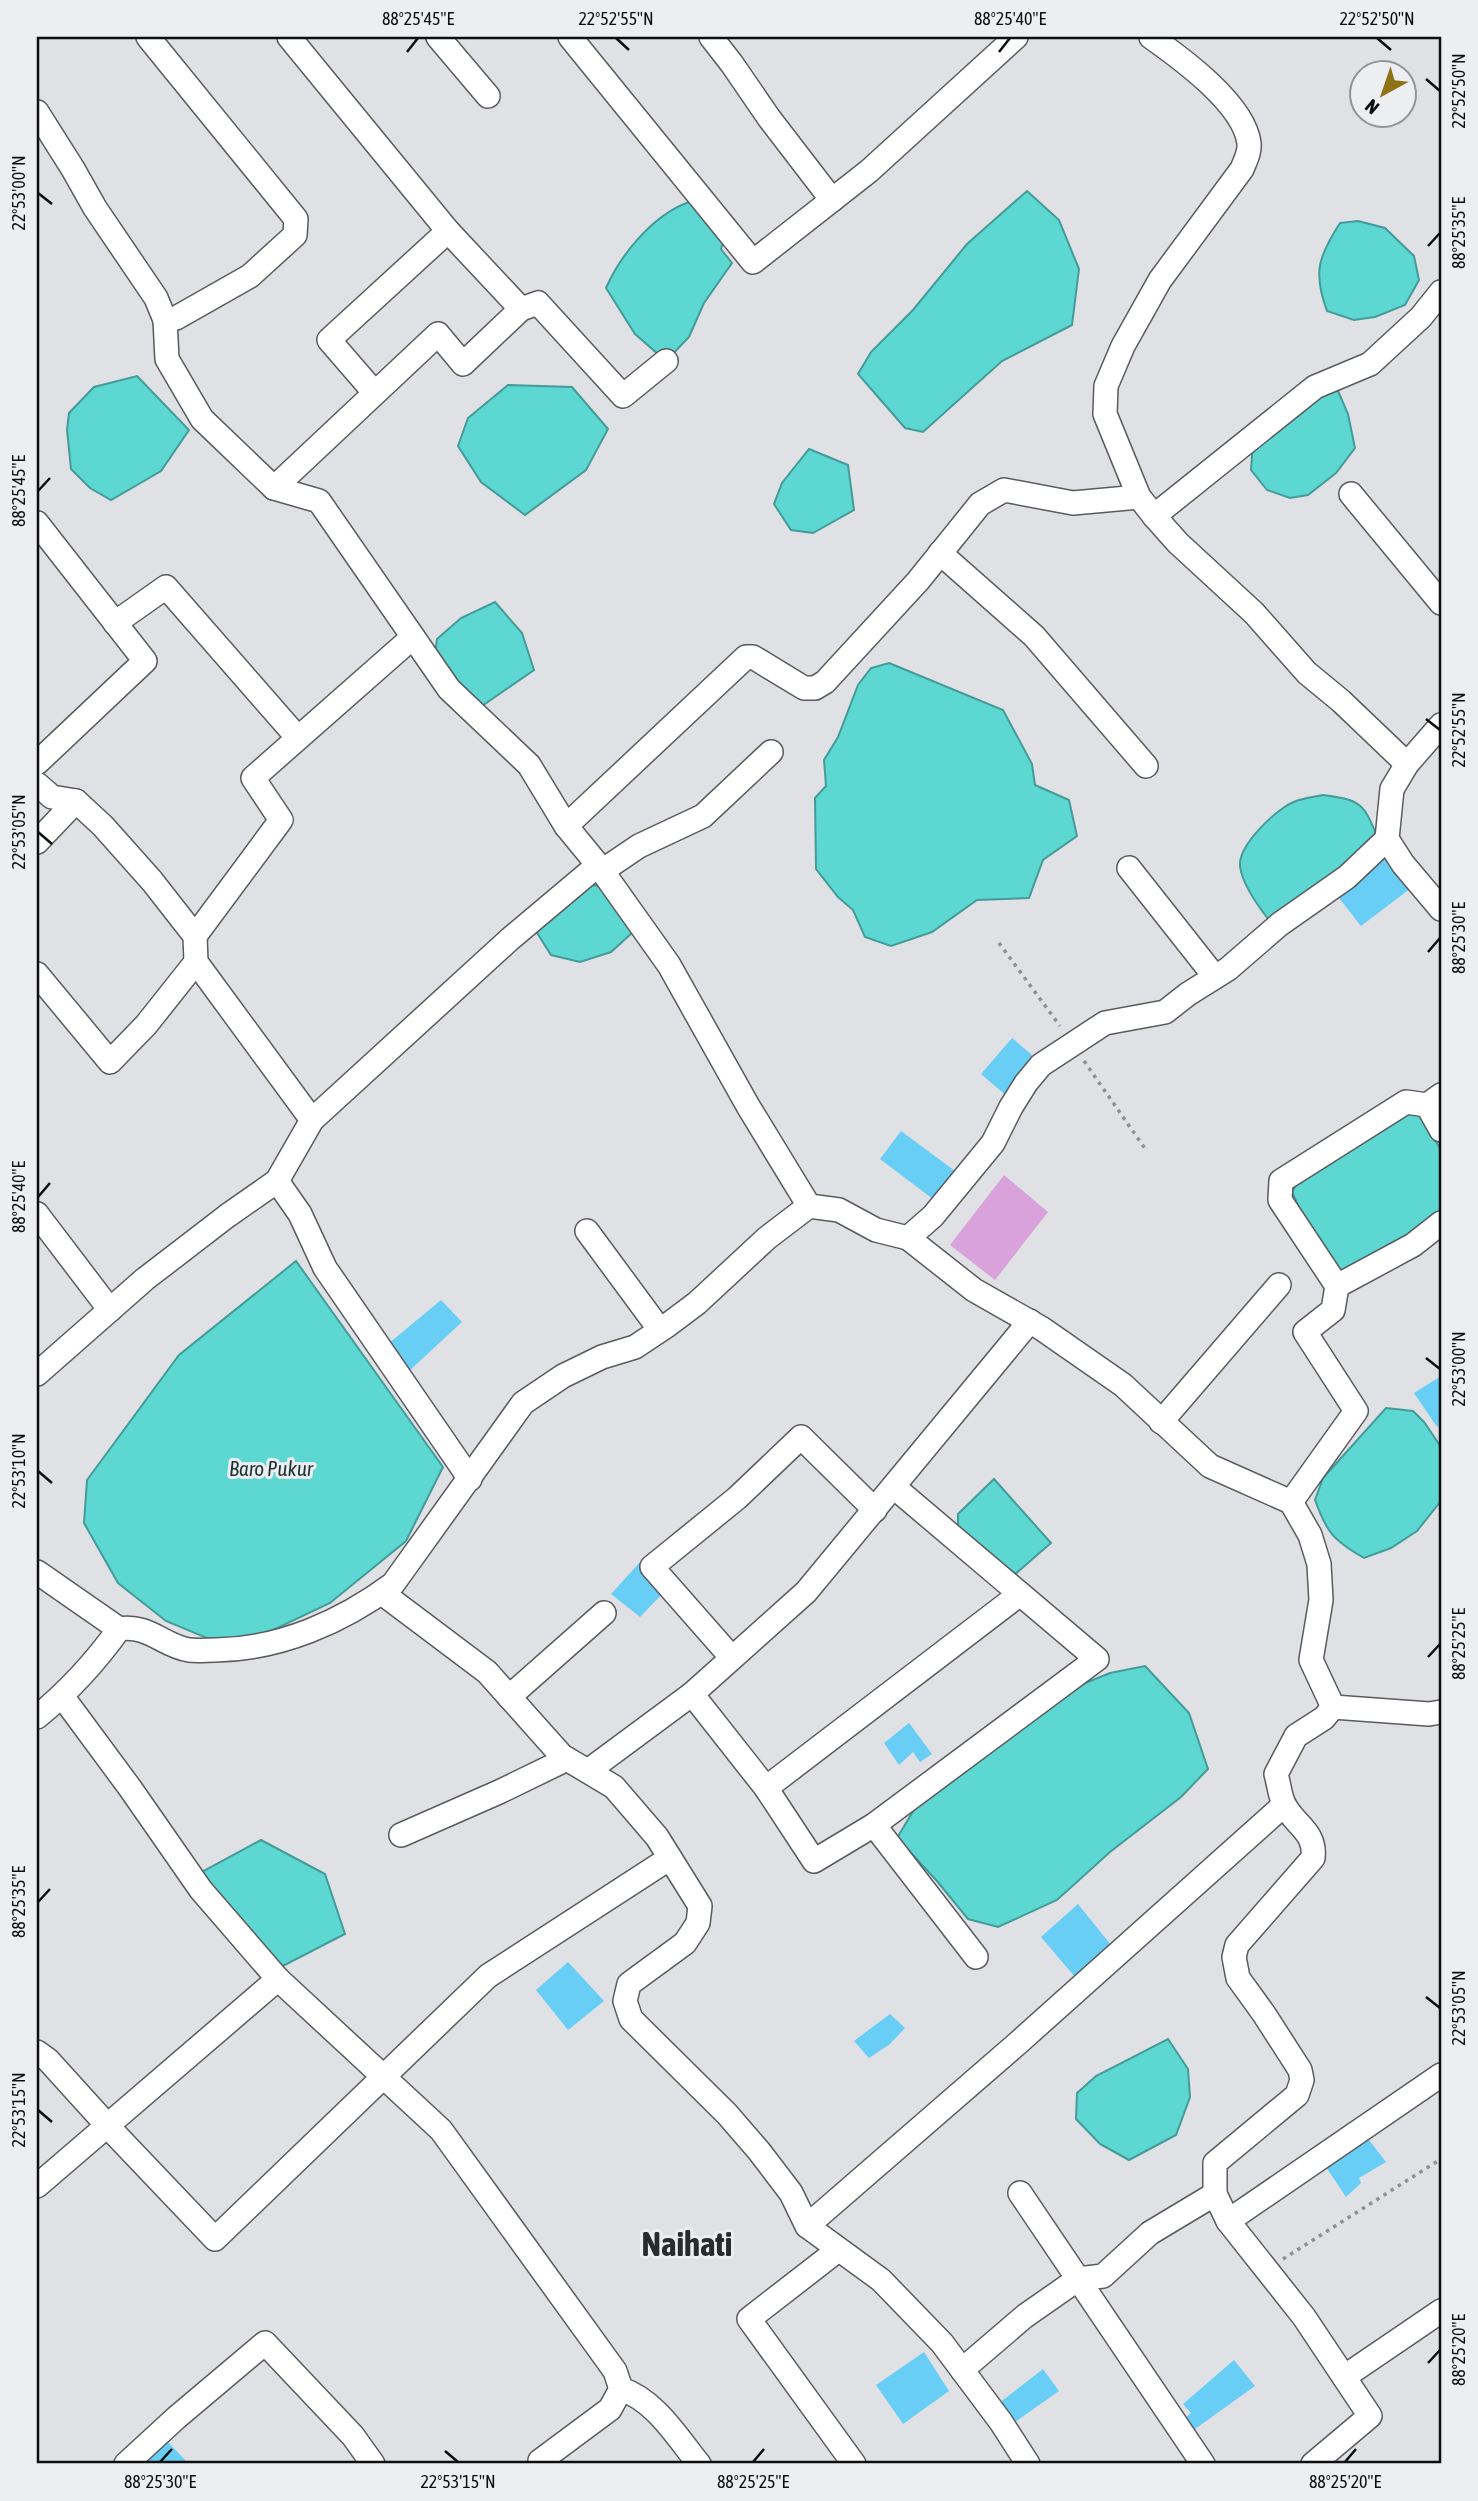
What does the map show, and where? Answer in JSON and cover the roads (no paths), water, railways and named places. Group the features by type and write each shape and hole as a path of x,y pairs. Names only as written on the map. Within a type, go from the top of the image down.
{"street":[{"path":"148,37 296,219 295,235 250,275 176,318 165,320"},
{"path":"289,37 448,232 522,309"},
{"path":"438,37 488,96"},
{"path":"570,37 753,262 869,171 1016,37"},
{"path":"710,37 832,200"},
{"path":"1151,37 1219,91 1244,126 1249,144 1248,155 1242,169 1160,280 1123,346 1106,386 1105,414 1139,498 1154,516 1178,543 1254,613 1307,673 1341,701 1407,764"},
{"path":"37,112 74,169 95,208 156,298 165,320 167,359 202,419 274,488 319,502 449,688 529,765 566,827 600,868 669,965 748,1106 809,1206"},
{"path":"374,393 329,340 448,232"},
{"path":"1154,516 1315,387 1370,364 1421,317 1441,292"},
{"path":"274,488 438,334 463,364 522,309 538,303 623,396 666,361"},
{"path":"566,827 746,657 754,657 804,688 815,688 825,682 980,504 1004,490 1073,503 1139,498"},
{"path":"1351,494 1441,603"},
{"path":"37,523 145,661 37,763"},
{"path":"940,553 1034,636 1146,766"},
{"path":"115,623 166,587 298,738"},
{"path":"195,936 281,820 253,778 413,637"},
{"path":"1441,725 1407,764 1392,789 1387,839 1403,864 1441,909"},
{"path":"37,1374 110,1310 227,1216 276,1181 312,1120 510,939 600,868 703,816 771,752"},
{"path":"37,784 52,797 76,801 103,826 152,881 195,936 196,962 312,1120"},
{"path":"37,842 76,801"},
{"path":"908,1238 933,1216 993,1143 1011,1107 1041,1065 1105,1023 1165,1013 1215,977 1280,924 1347,877 1387,839"},
{"path":"1129,868 1215,977"},
{"path":"37,974 110,1062 146,1025 196,962"},
{"path":"1291,1502 1356,1410 1305,1332 1333,1310 1337,1286 1280,1200 1281,1181 1406,1102 1434,1100 1441,1130"},
{"path":"276,1181 300,1214 325,1268 470,1479"},
{"path":"37,1572 119,1629 132,1627 187,1650 233,1649 277,1642 367,1604 393,1584 523,1403 563,1377 602,1357 635,1347 660,1330 697,1303 757,1247 809,1206 839,1210 876,1230 908,1238 974,1290 1030,1321 1123,1385 1210,1466 1291,1502 1310,1535 1319,1564 1321,1600 1311,1660 1333,1707"},
{"path":"37,1214 110,1310"},
{"path":"1337,1286 1413,1245 1441,1223"},
{"path":"587,1231 660,1330"},
{"path":"1161,1422 1279,1285"},
{"path":"588,1771 692,1694 806,1592 1030,1321"},
{"path":"732,1658 652,1567 737,1498 801,1437 875,1510"},
{"path":"692,1694 766,1788 814,1861 874,1825 1097,1660 894,1487"},
{"path":"382,1593 487,1672 567,1759 614,1787 657,1837 700,1906 698,1923 685,1944 629,1984 625,2001 631,2019 727,2114 759,2151 791,2193 807,2226 881,2280 942,2343 1028,2464"},
{"path":"766,1788 1020,1594"},
{"path":"509,1697 604,1614"},
{"path":"37,1717 97,1661 119,1629"},
{"path":"62,1696 201,1890 278,1979 441,2130 614,2371 621,2389"},
{"path":"1333,1707 1429,1714 1441,1712"},
{"path":"1312,2464 1370,2416 1304,2316 1228,2221 1215,2194 1215,2164 1297,2095 1302,2080 1300,2070 1238,1978 1234,1957 1237,1945 1313,1858 1314,1847 1308,1834 1284,1805 1276,1774 1296,1736 1324,1718 1333,1707"},
{"path":"401,1835 567,1759"},
{"path":"807,2226 1018,2043 1284,1805"},
{"path":"874,1825 976,1957"},
{"path":"37,2052 48,2060 215,2239 488,1976 670,1858"},
{"path":"37,2186 278,1979"},
{"path":"1228,2221 1441,2075"},
{"path":"1020,2193 1203,2464"},
{"path":"962,2370 1025,2316 1078,2279 1103,2276 1150,2233 1215,2194"},
{"path":"838,2250 749,2319 854,2464"},
{"path":"1344,2377 1441,2311"},
{"path":"126,2464 265,2343 353,2436 373,2464"},
{"path":"543,2464 540,2461 610,2409 621,2389"},
{"path":"621,2389 635,2393 655,2410 699,2464"}],"water":[{"path":"1027,191 1059,220 1079,269 1072,325 1002,361 923,432 905,428 858,374 871,352 913,310 967,244"},
{"path":"689,202 706,211 724,239 721,249 732,263 704,303 689,337 666,361 635,334 606,288 620,262 640,237 663,216"},
{"path":"1358,221 1385,228 1414,256 1419,280 1405,305 1375,317 1354,320 1327,311 1319,275 1327,246 1340,223"},
{"path":"137,376 189,430 161,471 111,500 90,488 71,469 67,430 69,413 94,387"},
{"path":"1335,384 1348,414 1355,448 1336,473 1308,495 1290,498 1267,490 1251,470 1253,442"},
{"path":"508,385 572,387 608,429 586,470 525,515 481,482 458,446 468,418"},
{"path":"809,449 848,465 854,510 813,533 791,530 774,504 782,483"},
{"path":"495,602 522,633 534,670 482,706 434,661 437,639 461,618"},
{"path":"889,663 1003,710 1032,764 1035,785 1069,800 1077,836 1043,860 1029,898 977,900 932,932 891,946 865,937 853,910 838,897 816,869 815,798 826,786 824,760 838,737 858,685 871,668"},
{"path":"1323,795 1347,799 1361,806 1379,841 1272,924 1244,881 1240,866 1241,857 1260,828 1279,811 1296,801"},
{"path":"590,884 607,889 633,932 611,952 580,962 551,955 534,928"},
{"path":"1418,1112 1441,1150 1441,1217 1344,1278 1309,1230 1292,1192 1296,1185 1394,1116"},
{"name":"Baro Pukur","path":"296,1261 443,1467 406,1541 330,1603 233,1649 166,1621 118,1583 84,1523 87,1480 179,1355"},
{"path":"1386,1408 1413,1411 1441,1447 1441,1501 1417,1531 1391,1548 1364,1558 1332,1535 1315,1500 1323,1478"},
{"path":"994,1479 1051,1543 1005,1583 958,1541 958,1514"},
{"path":"1145,1666 1189,1713 1208,1769 1181,1797 1110,1852 1057,1900 998,1927 968,1919 897,1838 918,1803 944,1779 1008,1740 1068,1690 1110,1673"},
{"path":"261,1840 325,1874 345,1934 277,1969 198,1874"},
{"path":"1168,2039 1188,2069 1190,2097 1176,2135 1129,2160 1100,2144 1076,2119 1077,2093 1096,2076"}],"district":[{"name":"Naihati","path":"687,2244"}]}
